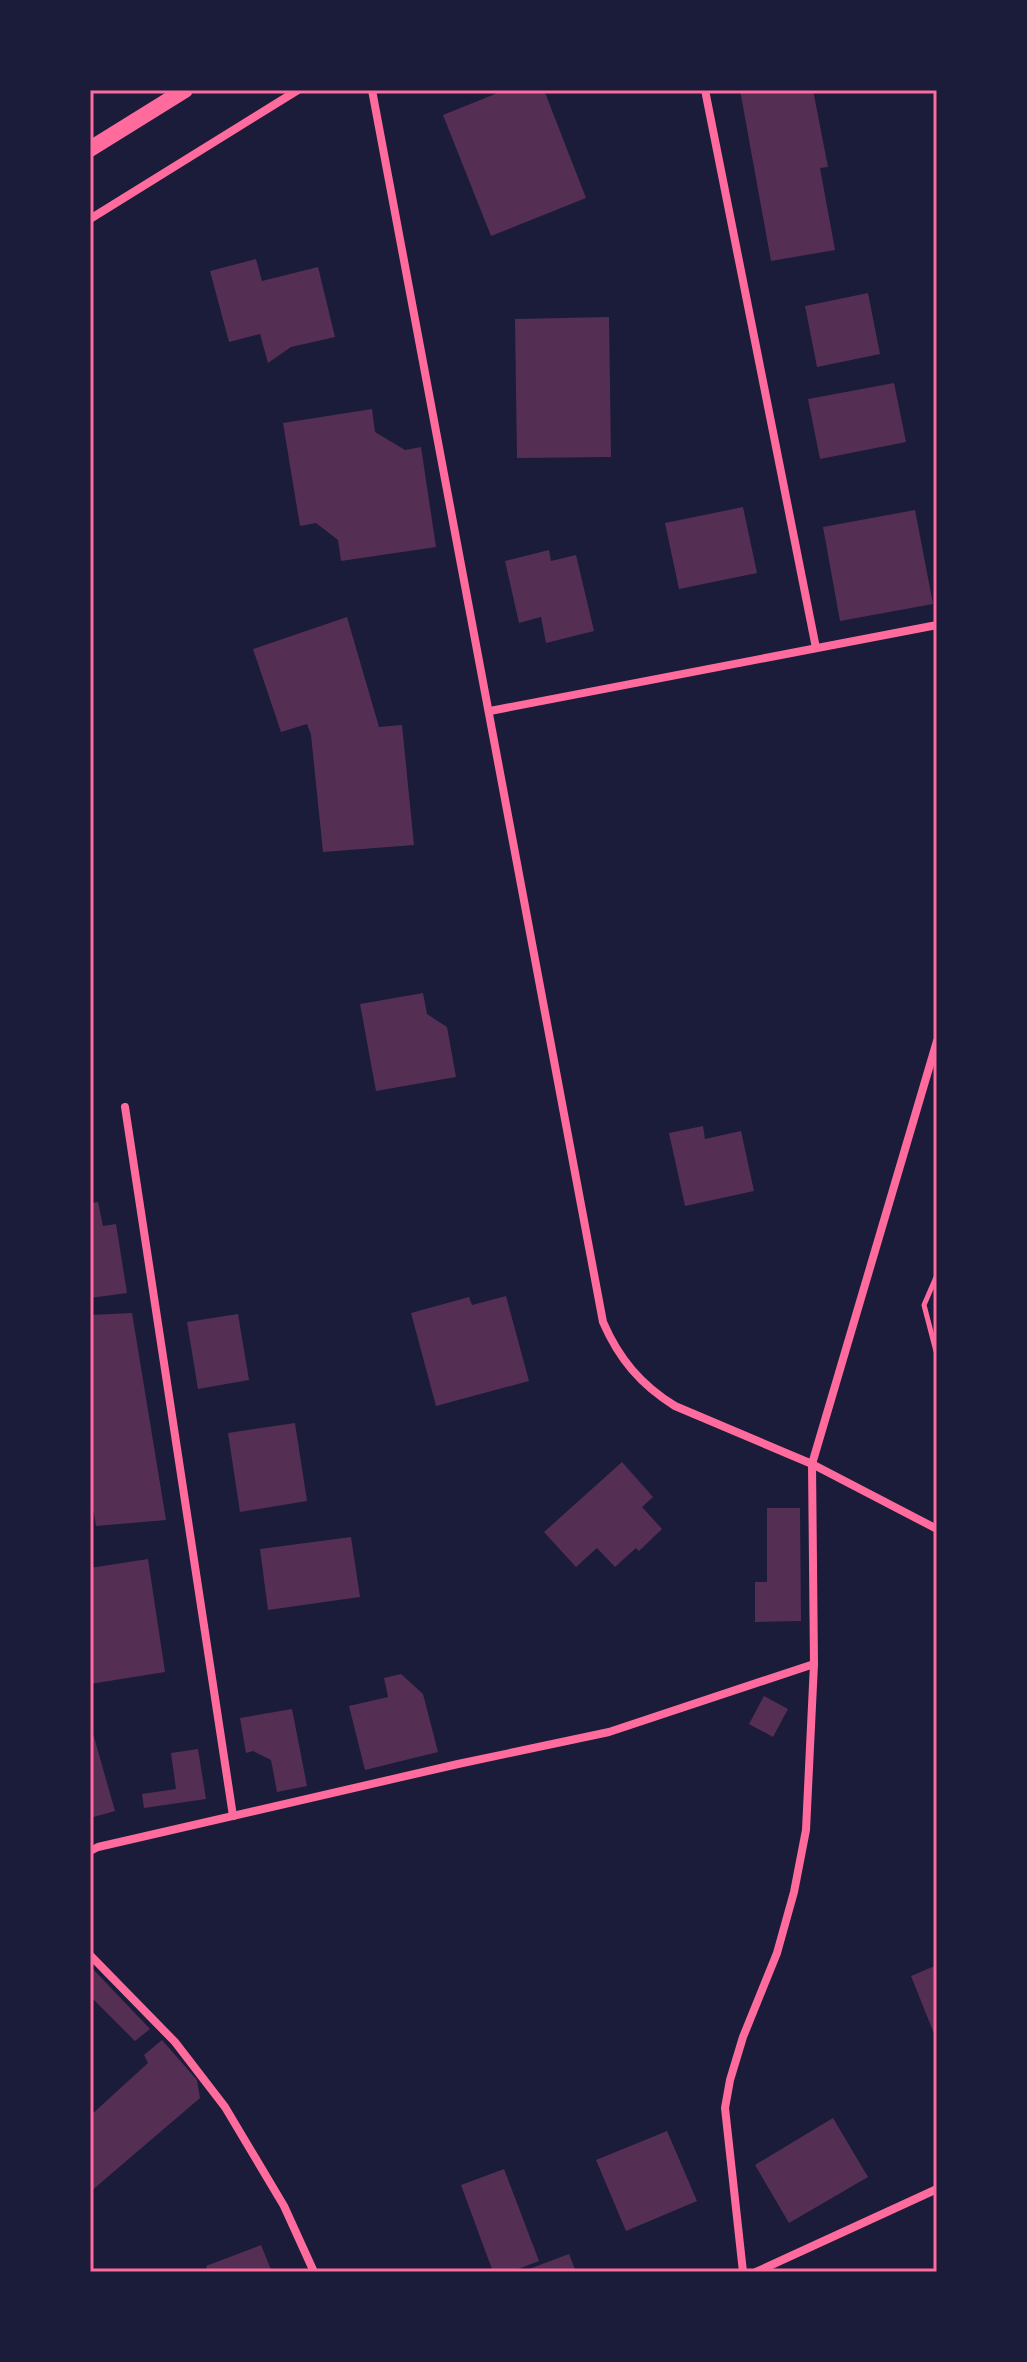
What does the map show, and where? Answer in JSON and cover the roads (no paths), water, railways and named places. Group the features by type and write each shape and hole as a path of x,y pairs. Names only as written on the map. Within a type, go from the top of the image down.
{"main road":[{"path":"90,149 185,90"}],"street":[{"path":"90,219 298,90"},
{"path":"372,90 603,1322 613,1346 626,1365 667,1401 812,1464 937,1529"},
{"path":"705,90 816,648"},
{"path":"490,711 937,625"},
{"path":"743,2272 725,2108 743,2037 777,1953 794,1892 806,1830 814,1664 812,1464 937,1041"},
{"path":"125,1107 233,1816"},
{"path":"94,1849 609,1732 814,1664"},
{"path":"90,1955 175,2042 225,2107 284,2206 314,2272"},
{"path":"756,2272 937,2189"}]}
